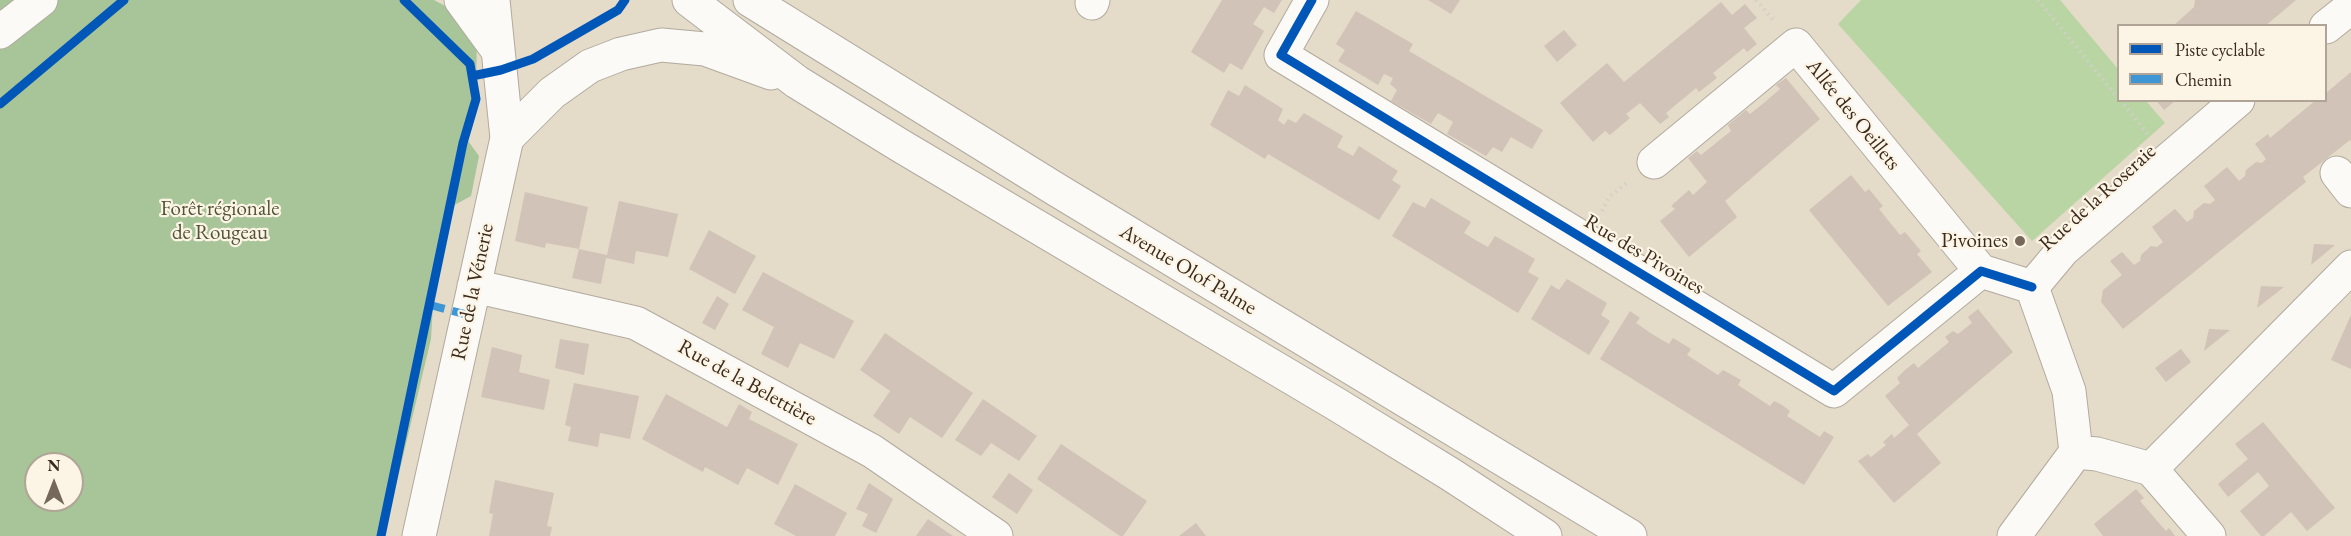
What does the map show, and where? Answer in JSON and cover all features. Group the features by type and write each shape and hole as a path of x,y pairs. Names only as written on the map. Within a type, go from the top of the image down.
{"street":[{"path":"0,32 41,0"},
{"name":"Rue de la Vénerie","path":"461,0 496,48"},
{"name":"Rue de la Vénerie","path":"419,536 507,138 501,70 496,48 493,0"},
{"name":"Avenue Olof Palme","path":"689,0 797,82 900,146 1345,410 1450,474 1545,536"},
{"name":"Avenue Olof Palme","path":"750,0 1067,197 1629,536"},
{"name":"Rue des Pivoines","path":"1312,0 1281,55 1834,391 1981,271"},
{"path":"2327,25 2351,7"},
{"path":"507,138 552,93 590,66 621,54 661,45 705,49 797,82"},
{"name":"Allée des Oeillets","path":"1654,162 1796,45 1981,271"},
{"name":"Rue de la Roseraie","path":"2032,287 2062,250 2236,102"},
{"path":"2151,469 2351,267"},
{"path":"1981,271 2032,287 2068,391 2076,452 2014,536"},
{"name":"Rue de la Belettière","path":"474,286 636,322 872,451 996,536"},
{"path":"2076,452 2097,454 2151,469 2209,536"}],"path":[{"path":"2038,0 2117,97"},
{"path":"2121,102 2169,160"},
{"path":"1586,242 1610,196 1654,162"}],"green space":[{"name":"Forêt régionale de Rougeau","path":"0,0 434,0 456,12 477,41 476,83 466,138 479,156 471,196 449,208 436,253 431,339 384,536 0,536"},
{"path":"1861,0 2060,0 2117,68 2117,102 2147,102 2165,123 2032,241 1838,24"}],"building":[{"path":"1222,0 1282,0 1274,13 1264,7 1253,24 1264,31 1242,70 1230,63 1224,73 1191,52"},
{"path":"1428,0 1460,0 1451,14"},
{"path":"2195,0 2296,0 2267,24 2175,24 2194,7"},
{"path":"1721,2 1732,15 1745,4 1757,18 1744,28 1757,44 1747,52 1744,48 1713,73 1717,78 1699,92 1696,88 1666,113 1669,117 1660,124 1640,103 1626,114 1630,118 1610,135 1605,131 1593,142 1560,103 1607,63 1624,82"},
{"path":"1356,11 1413,44 1409,51 1543,130 1532,149 1511,137 1502,152 1493,147 1486,156 1447,134 1453,122 1445,117 1438,113 1431,124 1391,101 1397,90 1390,84 1393,78 1384,74 1378,85 1338,61 1345,50 1336,44"},
{"path":"1564,30 1577,45 1557,62 1544,46"},
{"path":"2351,72 2351,142 2350,140 2303,177 2306,182 2123,329 2101,302 2103,290 2122,275 2110,261 2122,252 2134,265 2140,261 2141,255 2151,246 2157,247 2163,242 2152,227 2175,209 2187,222 2193,218 2194,211 2204,203 2210,204 2215,200 2204,186 2227,167 2239,181 2245,176 2246,170 2256,162 2262,163 2266,159 2255,144 2268,134 2270,138 2314,102 2327,102 2327,92"},
{"path":"1786,78 1820,119 1725,201 1737,217 1689,257 1660,221 1675,209 1671,206 1689,190 1693,195 1707,182 1688,158 1697,151 1701,155 1731,131 1728,125 1746,110 1750,114 1765,102 1780,89 1776,85"},
{"path":"1245,85 1283,109 1278,120 1284,125 1288,119 1296,123 1304,113 1343,136 1337,147 1353,156 1359,146 1398,171 1392,180 1401,186 1379,220 1268,154 1265,159 1210,125 1228,90 1239,96"},
{"path":"2158,102 2174,102 2164,110"},
{"path":"1851,175 1865,192 1869,189 1883,206 1879,209 1900,235 1905,232 1921,251 1917,254 1932,272 1888,306 1809,210"},
{"path":"525,192 588,207 579,249 546,243 545,248 515,241"},
{"path":"1431,198 1471,222 1464,233 1477,241 1488,247 1495,236 1535,259 1528,272 1539,278 1518,313 1392,236 1413,202 1425,208"},
{"path":"619,201 678,214 668,257 636,251 634,264 606,258 601,284 572,278 579,249 607,255"},
{"path":"709,230 756,256 735,294 689,269"},
{"path":"2314,244 2335,245 2311,265"},
{"path":"763,272 854,321 834,359 800,343 788,368 761,354 774,327 742,310"},
{"path":"1567,279 1607,303 1601,315 1610,321 1589,355 1531,319 1551,285 1559,290"},
{"path":"2261,286 2284,287 2257,308"},
{"path":"717,296 729,304 715,330 702,323"},
{"path":"1978,309 2013,352 1917,434 1941,463 1894,503 1858,461 1868,454 1871,457 1886,445 1883,442 1892,434 1894,438 1909,425 1885,396 1900,383 1897,378 1905,370 1914,363 1918,368 1949,342 1945,337 1953,331 1958,334 1972,323 1968,317"},
{"path":"1630,311 1640,318 1636,323 1669,344 1673,338 1691,349 1687,355 1718,375 1723,370 1741,380 1738,385 1770,406 1774,401 1782,405 1790,411 1787,416 1820,437 1824,431 1834,437 1804,485 1600,359"},
{"path":"2351,315 2351,369 2331,360"},
{"path":"2209,329 2230,330 2204,351"},
{"path":"885,333 973,393 942,438 910,417 899,434 873,416 890,391 860,370"},
{"path":"560,339 589,344 584,375 555,368"},
{"path":"492,347 522,355 519,372 550,380 544,410 481,397"},
{"path":"2181,349 2191,362 2166,382 2155,368"},
{"path":"574,383 639,396 630,439 600,433 598,447 568,441 571,427 565,425"},
{"path":"666,394 727,427 739,404 752,412 749,419 798,444 778,485 747,468 738,485 705,467 703,472 642,439"},
{"path":"983,399 1037,436 1019,461 991,443 981,456 955,440"},
{"path":"2263,422 2335,508 2307,531 2291,512 2264,536 2261,536 2240,511 2269,486 2258,472 2228,497 2218,484 2248,459 2235,444"},
{"path":"1061,444 1147,501 1123,536 1037,479"},
{"path":"1009,473 1033,490 1017,514 992,497"},
{"path":"495,480 554,493 547,526 552,527 550,536 489,536 493,514 489,513"},
{"path":"869,483 893,499 876,533 862,526 868,514 856,509"},
{"path":"795,484 847,513 835,536 796,536 774,524"},
{"path":"2136,489 2144,498 2140,501 2166,531 2169,528 2175,536 2103,536 2094,524"},
{"path":"928,519 953,536 916,536"},
{"path":"1196,523 1206,536 1179,536"}],"marked path":[{"path":"430,305 468,315"}],"cycle path":[{"path":"0,104 124,0"},
{"path":"381,536 463,143 476,99 470,64 404,0"},
{"path":"472,76 501,70 533,59 618,10 625,0"},
{"path":"1312,0 1281,55 1834,391 1981,271 2032,287"}],"place":[{"name":"Pivoines","path":"2020,241"}]}
